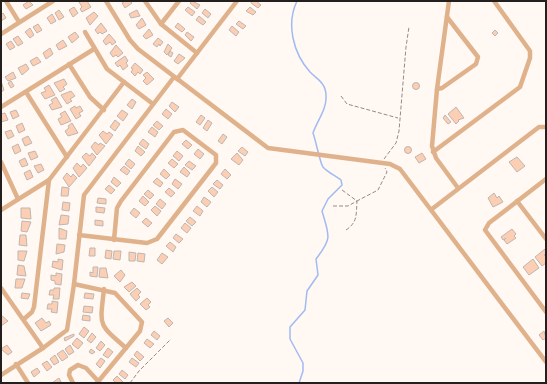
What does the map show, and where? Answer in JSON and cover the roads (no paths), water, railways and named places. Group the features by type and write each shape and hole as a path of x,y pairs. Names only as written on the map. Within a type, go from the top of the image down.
{"street":[{"path":"6,1 19,22"},
{"path":"1,34 53,1"},
{"path":"106,1 134,45 268,148 383,163 394,165 400,169 546,362"},
{"path":"145,1 161,24 197,53"},
{"path":"161,24 179,1"},
{"path":"1,375 43,348 67,330 84,195 153,104 197,53 237,1"},
{"path":"449,1 437,89 433,127 433,152 458,188"},
{"path":"433,152 520,87 530,58 530,51 494,1"},
{"path":"437,89 442,88 476,64 478,60 478,57 447,17"},
{"path":"85,32 107,69 153,104"},
{"path":"1,107 94,49"},
{"path":"69,64 90,97 104,110"},
{"path":"1,210 49,180 124,82"},
{"path":"26,92 67,157"},
{"path":"432,210 458,188 540,127 546,127"},
{"path":"79,235 114,240 147,243 157,239 216,164 216,154 183,130 174,132 117,208 114,240"},
{"path":"1,162 18,199"},
{"path":"546,179 489,223 485,230 546,312"},
{"path":"24,319 32,312 34,307 49,180"},
{"path":"517,201 546,239"},
{"path":"73,383 69,375 70,370 78,365 86,368 97,382 140,332 142,322 115,292 74,284"},
{"path":"1,288 43,348"},
{"path":"104,289 102,323 107,332 126,348"},
{"path":"16,364 28,383"}],"waterway":[{"path":"297,1 292,19 293,38 299,56 310,72 321,82 326,92 325,106 313,133 323,167 341,180 342,185 328,199 322,211 328,236 325,246 316,259 318,275 307,291 305,310 290,327 290,339 303,363 303,371 299,383"}]}
